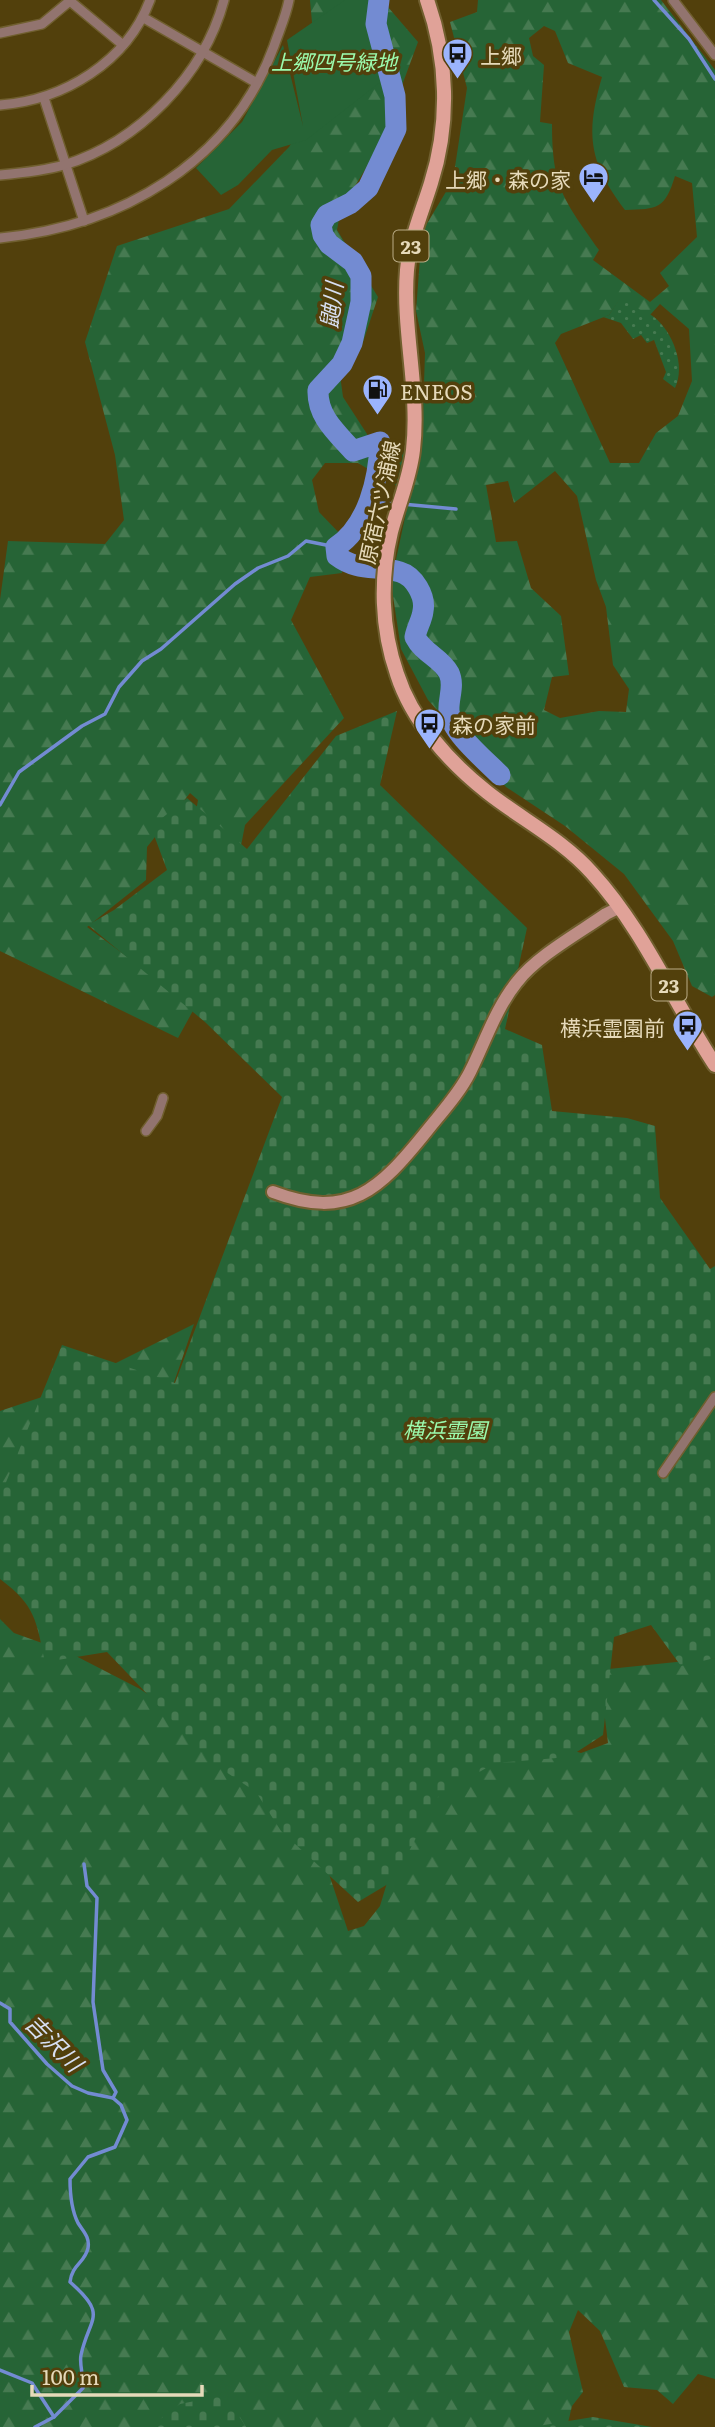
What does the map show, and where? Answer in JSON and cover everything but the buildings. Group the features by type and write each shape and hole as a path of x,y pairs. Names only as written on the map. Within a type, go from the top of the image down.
{"main road":[{"name":"原宿六ツ浦線","path":"427,0 441,48 444,114 439,154 415,227 407,268 413,451 384,569 383,586 390,650 397,675 411,704 435,741 486,792 591,870 620,907 661,970 691,1029 715,1065"}],"street":[{"path":"0,105 44,98 95,71 124,46 144,18 150,0"},
{"path":"0,175 40,171 67,164 121,138 151,115 171,96 203,53 224,0"},
{"path":"0,238 52,230 84,221 130,203 178,173 240,116 269,60 289,0"},
{"path":"673,0 715,55"},
{"path":"0,33 41,24 71,1 124,46"},
{"path":"144,18 257,83"},
{"path":"44,98 84,221"},
{"path":"273,1192 306,1202 332,1203 352,1199 380,1184 462,1086 502,1005 523,974 606,914 620,907"},
{"path":"146,1131 157,1116 163,1098"},
{"path":"663,1473 715,1397"}],"green space":[{"name":"上郷四号緑地","path":"310,0 382,0 418,42 380,145 341,209 337,230 378,297 361,348 340,375 343,397 380,454 398,458 417,437 423,415 425,353 416,311 422,232 453,180 467,88 450,22 477,12 478,0 661,0 715,70 715,995 712,997 692,986 673,941 624,874 565,826 506,787 428,700 401,649 391,583 410,494 358,463 325,463 312,480 319,512 343,537 342,573 310,577 291,620 344,718 245,825 240,851 196,812 198,800 190,793 147,847 146,880 87,927 195,1007 178,1038 0,951 0,600 8,541 105,544 124,520 115,455 85,342 117,246 229,209 289,147 319,101","holes":["544,26 555,31 568,63 602,77 593,116 594,147 604,177 625,210 659,205 668,195 675,176 692,183 697,237 660,273 669,286 650,302 593,260 599,250 562,192 554,164 552,124 540,122 544,65 533,56 529,38","620,299 650,315 660,304 689,329 692,381 678,416 656,433 639,463 610,463 555,343 561,334 609,315","555,471 577,496 596,580 606,607 613,665 629,689 626,712 599,711 560,718 544,710 552,677 569,675 561,616 531,588 517,541 496,542 486,485 508,481 514,503"]},
{"name":"上郷四号緑地","path":"345,0 369,0 370,41 383,80 306,140 272,150 238,185 221,195 196,168 242,122 283,45 303,126 287,40"},
{"path":"620,298 650,314 667,331 678,360 675,388 663,379 666,372 654,340 647,343 641,335 633,339 621,323 603,317 609,315"},
{"name":"横浜霊園","path":"397,711 380,785 527,928 505,1029 542,1045 552,1111 627,1118 655,1126 660,1198 710,1269 715,1266 715,1658 681,1666 651,1625 614,1637 603,1735 569,1757 495,1763 439,1795 393,1881 358,1902 281,1831 256,1792 214,1764 107,1652 45,1662 33,1615 21,1597 0,1579 0,1497 62,1345 175,1383 282,1097 205,1022 88,925 114,910 167,870 151,827 187,798 247,849 336,736"},
{"path":"194,1324 157,1432 0,1506 0,1411 60,1391"},
{"path":"0,1619 14,1633 70,1653 140,1689 173,1711 318,1841 348,1931 364,1926 380,1906 416,1787 482,1722 581,1753 608,1743 599,1670 715,1658 715,2379 698,2374 673,2404 657,2390 624,2387 600,2331 578,2310 569,2332 583,2392 572,2406 567,2427 0,2427"},
{"path":"225,2395 246,2427 150,2427 180,2404"},
{"path":"593,2417 652,2427 532,2427"}],"waterway":[{"name":"鼬川","path":"379,0 376,24 395,96 396,129 368,188 351,203 327,215 321,225 329,244 353,262 361,276 361,302 352,343 342,364 318,390 321,408 334,430 353,451 380,442 370,500 356,527 336,547 337,556 352,564 400,572 414,582 423,599 422,614 415,637 449,673 451,719 469,745 500,775"},
{"path":"654,0 689,39 715,79"},
{"path":"368,502 395,504"},
{"path":"402,504 456,509"},
{"path":"0,805 19,772 82,726 105,714 119,687 142,661 161,649 235,584 258,568 288,556 306,541 336,547"},
{"path":"84,1864 87,1886 97,1898 93,2002 103,2070 116,2092 113,2098"},
{"name":"吉沢川","path":"0,2003 10,2009 10,2022 47,2064 72,2086 88,2093 113,2098 121,2105 127,2120 115,2147 88,2157 70,2179 74,2213 88,2244 70,2282 82,2293 93,2310 81,2355 83,2388 54,2417 35,2427"},
{"path":"0,2370 32,2383 54,2417"}],"place":[{"name":"上郷","path":"457,81"},
{"name":"上郷・森の家","path":"594,205"},
{"name":"ENEOS","path":"377,417"},
{"name":"森の家前","path":"429,750"},
{"name":"横浜霊園前","path":"688,1053"}]}
